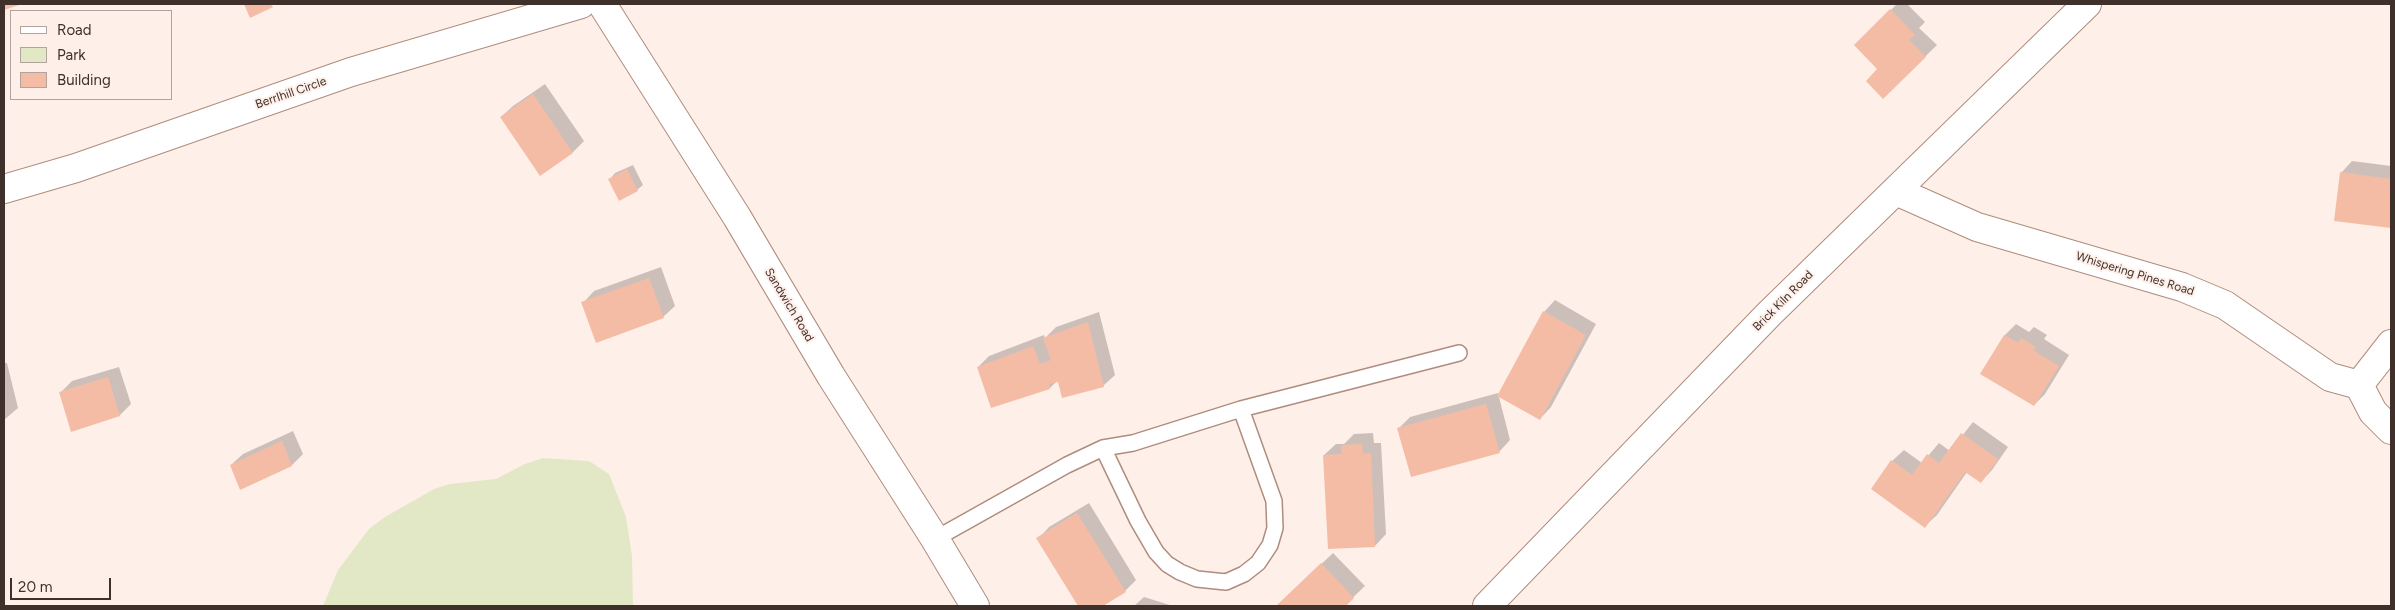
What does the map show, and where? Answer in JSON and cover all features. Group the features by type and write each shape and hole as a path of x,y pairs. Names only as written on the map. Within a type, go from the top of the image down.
{"main road":[{"name":"BerrIhill Circle","path":"4,189 76,168 351,72 581,4"},
{"name":"Sandwich Road","path":"602,4 737,217 831,376 935,539 975,606"},
{"name":"Brick Kiln Road","path":"1487,606 1769,314 2087,4"},
{"name":"Whispering Pines Road","path":"1896,191 1976,227 2182,287 2225,305 2330,377 2359,385"},
{"path":"2391,344 2359,385 2372,412 2391,430"}],"lane":[{"path":"935,539 1067,465 1103,448 1133,443 1241,409 1459,353"},
{"path":"1103,448 1138,521 1156,552 1167,564 1197,579 1226,582 1244,574 1258,563 1270,545 1275,528 1274,501 1241,409"}],"green space":[{"path":"543,458 589,461 609,474 626,517 632,556 633,606 323,606 338,570 369,529 385,517 434,489 450,484 496,479 525,464"}],"building":[{"path":"4,4 22,4 4,10"},
{"path":"244,4 271,4 273,7 250,18"},
{"path":"1890,9 1915,35 1909,40 1926,57 1883,99 1866,81 1877,69 1854,45"},
{"path":"533,94 573,153 540,176 500,117"},
{"path":"627,169 638,191 619,201 608,179"},
{"path":"2340,172 2391,179 2391,228 2334,221"},
{"path":"649,278 664,318 596,343 581,302"},
{"path":"1543,311 1586,335 1540,420 1497,396"},
{"path":"1088,322 1104,387 1062,398 1058,382 1049,384 1050,389 991,408 977,367 1033,346 1040,364 1051,360 1043,338"},
{"path":"2004,335 2018,343 2021,338 2036,347 2034,351 2059,366 2034,406 1980,374"},
{"path":"108,377 120,416 71,432 59,392"},
{"path":"1486,404 1500,453 1411,477 1397,428"},
{"path":"1961,433 1998,459 1981,483 1965,472 1925,528 1871,489 1891,460 1912,475 1927,454 1939,463"},
{"path":"282,441 292,466 240,490 230,465"},
{"path":"1362,444 1363,454 1371,453 1375,547 1328,549 1323,455 1342,454 1341,445"},
{"path":"1077,513 1126,592 1103,606 1078,606 1036,538"},
{"path":"1321,563 1354,598 1346,606 1276,606"}]}
